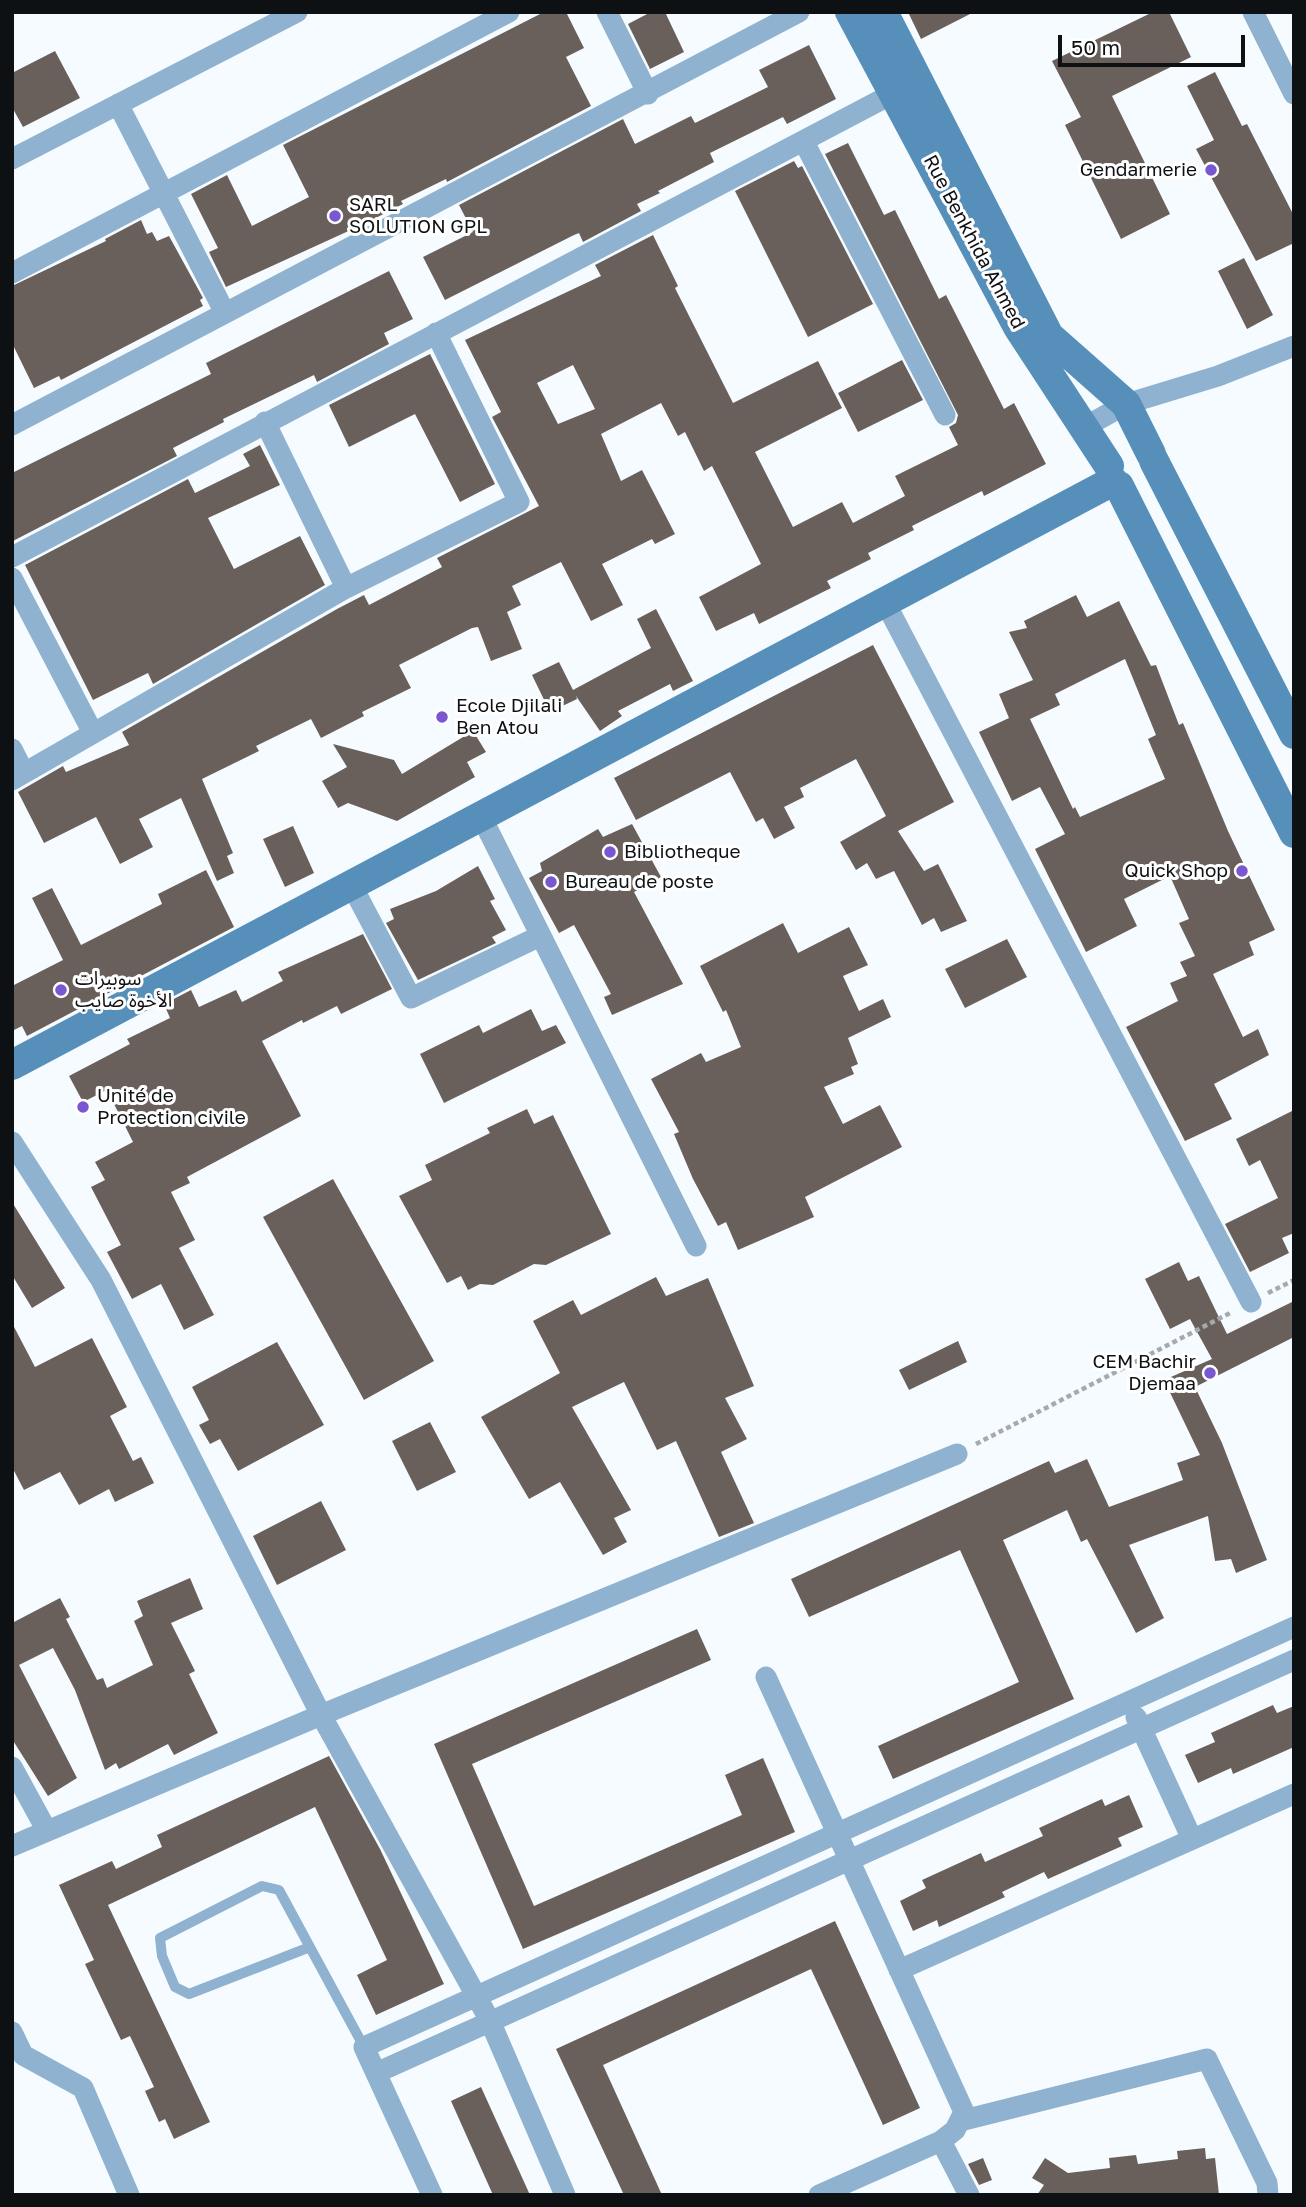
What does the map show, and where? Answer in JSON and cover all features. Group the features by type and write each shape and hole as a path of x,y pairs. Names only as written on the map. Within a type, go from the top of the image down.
{"main road":[{"name":"Rue Benkhida Ahmed","path":"850,12 1018,327 1114,478 1294,833"},
{"path":"883,12 1049,336 1126,404 1294,734"},
{"path":"12,1065 1114,478 1115,451 1130,444 1138,445 1153,458"}],"street":[{"path":"12,159 297,12"},
{"path":"12,273 509,12"},
{"path":"607,12 648,94"},
{"path":"12,425 648,94 799,12"},
{"path":"1253,12 1294,94"},
{"path":"12,557 894,93"},
{"path":"118,104 162,195 225,312"},
{"path":"804,142 945,415"},
{"path":"12,749 18,776 346,589 519,502 436,333"},
{"path":"1083,428 1126,404 1218,376 1294,346"},
{"path":"265,422 346,589"},
{"path":"12,578 93,733"},
{"path":"885,602 1251,1302"},
{"path":"481,816 696,1247"},
{"path":"351,884 411,998 540,936"},
{"path":"12,1142 101,1280 321,1715 490,2021 565,2195"},
{"path":"12,1846 321,1715 957,1454"},
{"path":"432,2195 364,2047 1294,1627"},
{"path":"376,2073 1294,1660"},
{"path":"766,1678 964,2112 955,2130 941,2141 819,2195"},
{"path":"1130,1700 1192,1839"},
{"path":"12,1767 47,1831"},
{"path":"899,1970 1294,1794"},
{"path":"12,2032 23,2055 83,2088 129,2195"},
{"path":"960,2121 1207,2059 1267,2183 1268,2195"},
{"path":"941,2141 969,2195"}],"lane":[{"path":"310,1947 189,1994 175,1987 162,1956 160,1938 262,1886 279,1889 364,2047"}],"path":[{"path":"957,1454 1294,1280"}],"building":[{"path":"544,12 566,12 584,48 566,57 591,106 447,182 446,179 401,201 403,204 366,223 226,287 209,252 218,248 191,194 227,175 252,226 309,197 283,145"},
{"path":"651,12 665,12 684,52 650,69 628,24"},
{"path":"908,12 974,12 921,39"},
{"path":"1153,12 1169,12 1191,57 1112,96 1170,214 1121,239 1065,125 1081,117 1052,61"},
{"path":"809,45 836,99 787,124 783,117 710,153 714,162 658,191 660,193 637,204 641,211 583,242 579,233 574,235 445,300 423,257 473,232 459,205 623,119 635,144 691,116 695,123 768,87 759,70"},
{"path":"55,51 80,98 23,127 12,107 12,73"},
{"path":"1215,72 1242,126 1247,124 1294,216 1294,243 1256,261 1196,149 1214,140 1187,86"},
{"path":"848,143 884,215 895,210 939,299 946,295 1004,409 1014,403 1046,464 984,496 982,491 912,526 914,530 868,553 871,559 827,581 831,588 759,624 754,613 716,631 699,597 761,564 712,466 704,471 685,432 678,436 661,403 601,434 621,481 642,470 675,534 655,544 652,539 602,564 623,605 591,621 561,562 512,586 521,605 507,612 522,649 491,661 478,627 472,628 399,665 411,688 362,712 364,716 321,738 311,719 256,746 259,751 202,779 233,853 227,856 234,873 217,881 181,798 139,819 153,847 120,864 96,817 44,843 18,792 63,766 66,772 129,745 122,732 364,595 369,605 442,567 437,558 539,506 492,417 501,412 465,340 601,276 595,265 653,235 678,286 675,288 733,403 818,361 842,408 755,452 793,527 842,502 853,523 905,496 895,476 958,445 949,427 956,423 958,415 825,154","holes":["573,365 595,409 558,424 537,383"]},
{"path":"794,161 798,168 802,166 873,304 808,337 735,191"},
{"path":"141,220 147,234 152,232 157,241 169,236 203,298 200,300 203,306 61,380 59,376 34,388 12,343 12,286 106,241 105,239"},
{"path":"1244,258 1273,315 1247,329 1218,271"},
{"path":"389,271 413,319 384,333 389,344 317,382 314,375 223,419 224,422 173,448 177,456 13,541 12,473 211,374 206,363"},
{"path":"430,354 495,484 460,502 415,414 349,447 329,405"},
{"path":"902,360 923,400 858,432 838,393"},
{"path":"260,445 280,485 208,518 234,569 300,536 325,585 153,684 148,673 93,700 25,565 188,479 195,493 250,466 243,454"},
{"path":"1076,595 1087,617 1119,601 1151,666 1156,665 1179,725 1183,723 1228,831 1275,930 1249,942 1254,955 1213,974 1243,1037 1258,1029 1269,1055 1214,1084 1232,1119 1185,1141 1126,1027 1178,1001 1170,983 1187,976 1180,962 1195,956 1179,923 1189,919 1170,876 1124,899 1137,926 1086,952 1035,849 1065,834 1040,787 1012,801 979,732 1009,718 999,694 1033,680 1009,632 1027,628 1024,621","holes":["1125,659 1156,735 1148,739 1165,779 1080,817 1075,807 1073,809 1030,719 1060,705 1055,694"]},
{"path":"656,609 693,681 673,691 670,684 618,711 622,716 600,731 576,696 577,699 550,712 532,675 559,662 573,690 651,648 637,619"},
{"path":"873,645 954,802 898,831 924,871 938,864 967,921 941,932 934,918 922,925 894,871 876,879 867,863 856,870 840,842 886,816 856,759 800,788 804,797 784,807 795,828 774,839 763,818 756,822 730,772 636,820 614,778"},
{"path":"473,731 486,752 467,762 475,777 397,821 348,803 338,808 322,781 347,767 333,744 394,760 402,774"},
{"path":"632,824 661,877 634,892 683,984 612,1015 604,997 611,994 574,925 559,933 529,878 542,871 540,863 598,829 603,837"},
{"path":"293,826 314,873 285,887 263,839"},
{"path":"478,866 495,899 490,901 506,930 492,937 496,943 418,980 386,923 394,919 390,909 436,891"},
{"path":"206,870 234,927 27,1036 22,1026 12,1031 12,986 63,960 32,898 52,888 81,945 162,904 158,894"},
{"path":"783,923 798,953 849,927 868,965 843,976 859,1011 883,999 891,1017 848,1038 858,1064 851,1067 854,1074 824,1087 843,1124 880,1105 902,1147 805,1197 814,1217 738,1250 726,1222 718,1226 693,1179 674,1134 679,1132 651,1079 701,1053 706,1062 741,1047 726,1010 723,1012 700,966"},
{"path":"363,934 392,989 341,1014 337,1006 303,1023 302,1020 262,1041 301,1116 187,1177 190,1183 171,1192 195,1240 179,1248 214,1315 184,1330 161,1284 132,1299 107,1252 121,1245 91,1187 105,1180 95,1162 133,1142 107,1090 83,1102 69,1076 130,1044 127,1039 170,1018 164,1004 191,990 199,1007 236,990 242,1002 283,981 278,972"},
{"path":"1007,939 1027,977 965,1008 945,969"},
{"path":"531,1009 542,1031 556,1025 566,1043 444,1103 420,1054 479,1025 483,1033"},
{"path":"527,1109 534,1124 553,1115 611,1234 546,1265 534,1264 493,1285 480,1284 468,1290 461,1276 447,1283 399,1196 432,1180 425,1165 490,1133 487,1128"},
{"path":"1294,1110 1294,1233 1282,1238 1289,1253 1250,1272 1225,1224 1278,1198 1260,1160 1249,1166 1236,1139"},
{"path":"333,1179 434,1361 364,1400 263,1217"},
{"path":"12,1202 65,1288 32,1308 12,1275"},
{"path":"1179,1262 1188,1281 1199,1276 1227,1334 1294,1301 1294,1337 1195,1387 1222,1443 1267,1560 1236,1573 1231,1559 1215,1561 1208,1516 1129,1545 1164,1618 1136,1633 1087,1539 1081,1542 1067,1510 1003,1540 1074,1699 893,1779 878,1746 1019,1682 960,1550 809,1617 791,1579 1049,1461 1055,1473 1087,1459 1109,1507 1183,1480 1177,1463 1200,1455 1164,1380 1212,1359 1190,1319 1170,1329 1145,1279"},
{"path":"656,1277 666,1296 708,1278 754,1386 725,1398 747,1439 721,1452 754,1523 719,1537 676,1441 657,1450 624,1382 572,1407 631,1510 614,1518 627,1542 603,1555 560,1482 529,1499 481,1417 560,1373 533,1321 573,1300 581,1315"},
{"path":"12,1323 35,1367 92,1338 127,1407 110,1416 133,1461 141,1457 154,1483 115,1502 109,1489 79,1505 60,1472 24,1490 12,1467"},
{"path":"958,1341 967,1362 909,1390 899,1370"},
{"path":"277,1342 324,1425 238,1471 220,1439 210,1444 199,1425 209,1420 192,1387"},
{"path":"430,1422 456,1472 417,1491 392,1441"},
{"path":"321,1501 346,1550 277,1585 253,1536"},
{"path":"190,1578 203,1609 171,1623 195,1671 189,1674 218,1733 174,1755 168,1744 119,1769 116,1763 105,1770 75,1690 53,1648 19,1665 77,1778 48,1796 12,1739 12,1623 60,1598 70,1617 66,1619 97,1680 103,1678 107,1688 153,1665 134,1621 143,1616 137,1601"},
{"path":"697,1629 711,1660 472,1764 534,1906 742,1815 725,1775 763,1758 795,1832 523,1949 434,1744"},
{"path":"1273,1705 1277,1713 1294,1706 1294,1747 1233,1774 1231,1768 1198,1783 1185,1755 1215,1742 1211,1733"},
{"path":"329,1756 380,1849 444,1984 376,2015 357,1975 387,1960 315,1807 108,1905 210,2122 174,2139 165,2119 159,2122 145,2091 154,2087 130,2036 121,2040 85,1964 94,1960 59,1885 112,1861 116,1869 162,1847 157,1835"},
{"path":"1129,1795 1143,1827 1118,1838 1122,1846 1048,1879 1044,1872 1002,1892 1005,1897 939,1927 937,1920 913,1931 900,1901 926,1888 922,1880 981,1853 985,1862 1043,1836 1039,1828 1102,1799 1105,1806"},
{"path":"835,1921 920,2108 883,2125 811,1969 603,2065 662,2195 624,2195 556,2049"},
{"path":"481,2087 530,2195 493,2195 451,2101"},
{"path":"1205,2148 1206,2159 1215,2158 1219,2195 1037,2195 1044,2185 1032,2178 1045,2158 1068,2173 1110,2168 1109,2158 1136,2155 1138,2164 1178,2159 1177,2151"},
{"path":"983,2158 992,2180 979,2185 968,2164"}],"place":[{"name":"Gendarmerie","path":"1211,170"},
{"name":"SARL SOLUTION GPL","path":"335,216"},
{"name":"Ecole Djilali Ben Atou","path":"442,717"},
{"name":"Bibliotheque","path":"610,852"},
{"name":"Quick Shop","path":"1242,871"},
{"name":"Bureau de poste","path":"551,882"},
{"name":"سوبيرات الأخوة صايب","path":"61,990"},
{"name":"Unité de Protection civile","path":"83,1107"},
{"name":"CEM Bachir Djemaa","path":"1210,1373"}]}
